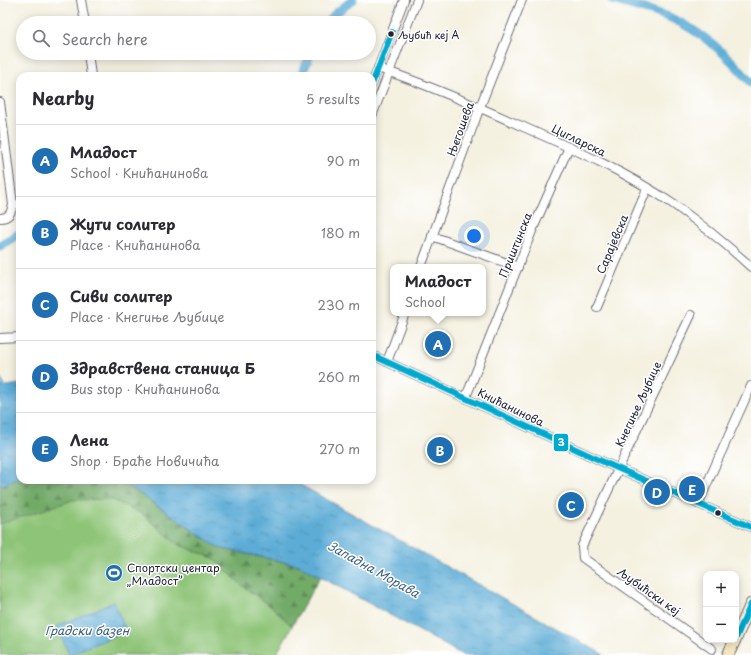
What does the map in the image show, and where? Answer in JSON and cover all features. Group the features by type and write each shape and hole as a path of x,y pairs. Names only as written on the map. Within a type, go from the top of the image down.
{"main road":[{"path":"739,630 751,604"},
{"path":"728,655 733,643"}],"street":[{"path":"81,0 84,16"},
{"path":"376,73 404,0"},
{"path":"376,106 417,0"},
{"name":"Његошева","path":"422,264 480,107 522,0"},
{"path":"89,60 90,72"},
{"name":"Цигларска","path":"378,68 480,107 569,147 672,204 723,242 751,266"},
{"path":"0,102 16,205 8,216 0,218"},
{"name":"Приштинска","path":"466,397 518,266 569,147"},
{"name":"Сарајевска","path":"597,307 647,189"},
{"path":"432,236 518,266"},
{"name":"Кнегиње Љубице","path":"582,546 620,469 691,315"},
{"path":"387,362 404,316"},
{"path":"0,338 16,337"},
{"name":"Книћанинова","path":"376,357 620,469 751,527"},
{"path":"698,504 751,386"},
{"name":"Љубићски кеј","path":"582,546 583,558 712,649"}],"green space":[{"path":"16,480 16,484 127,485 219,548 299,565 320,577 292,626 273,608 245,588 213,558 177,544 141,513 0,524 0,486"},
{"name":"Спортски центар „Младост”","path":"110,499 141,513 177,544 213,558 245,588 273,608 292,626 276,655 0,655 0,524 73,500"}],"water":[{"path":"16,385 16,480 0,486 0,387"},
{"name":"Западна Морава","path":"116,484 299,484 604,655 463,655 299,565 219,548 127,485"},
{"name":"Градски базен","path":"114,602 126,631 69,655 57,626"}],"waterway":[{"path":"333,16 353,0"},
{"path":"612,0 664,15 693,30 734,63 751,83"},
{"path":"303,72 308,60"},
{"path":"0,246 16,236"},
{"path":"0,379 6,389"}],"transit line":[{"name":"3","path":"376,74 392,32"},
{"name":"3","path":"376,357 608,464 751,527"},
{"name":"3","path":"739,631 751,604"}],"place":[{"name":"Љубић кеј А","path":"391,34"},
{"name":"Младост","path":"438,344"},
{"name":"Жути солитер","path":"440,450"},
{"name":"Лена","path":"692,489"},
{"name":"Здравствена станица Б","path":"657,492"},
{"name":"Сиви солитер","path":"571,505"},
{"name":"Спортски центар „Младост”","path":"114,573"}]}
